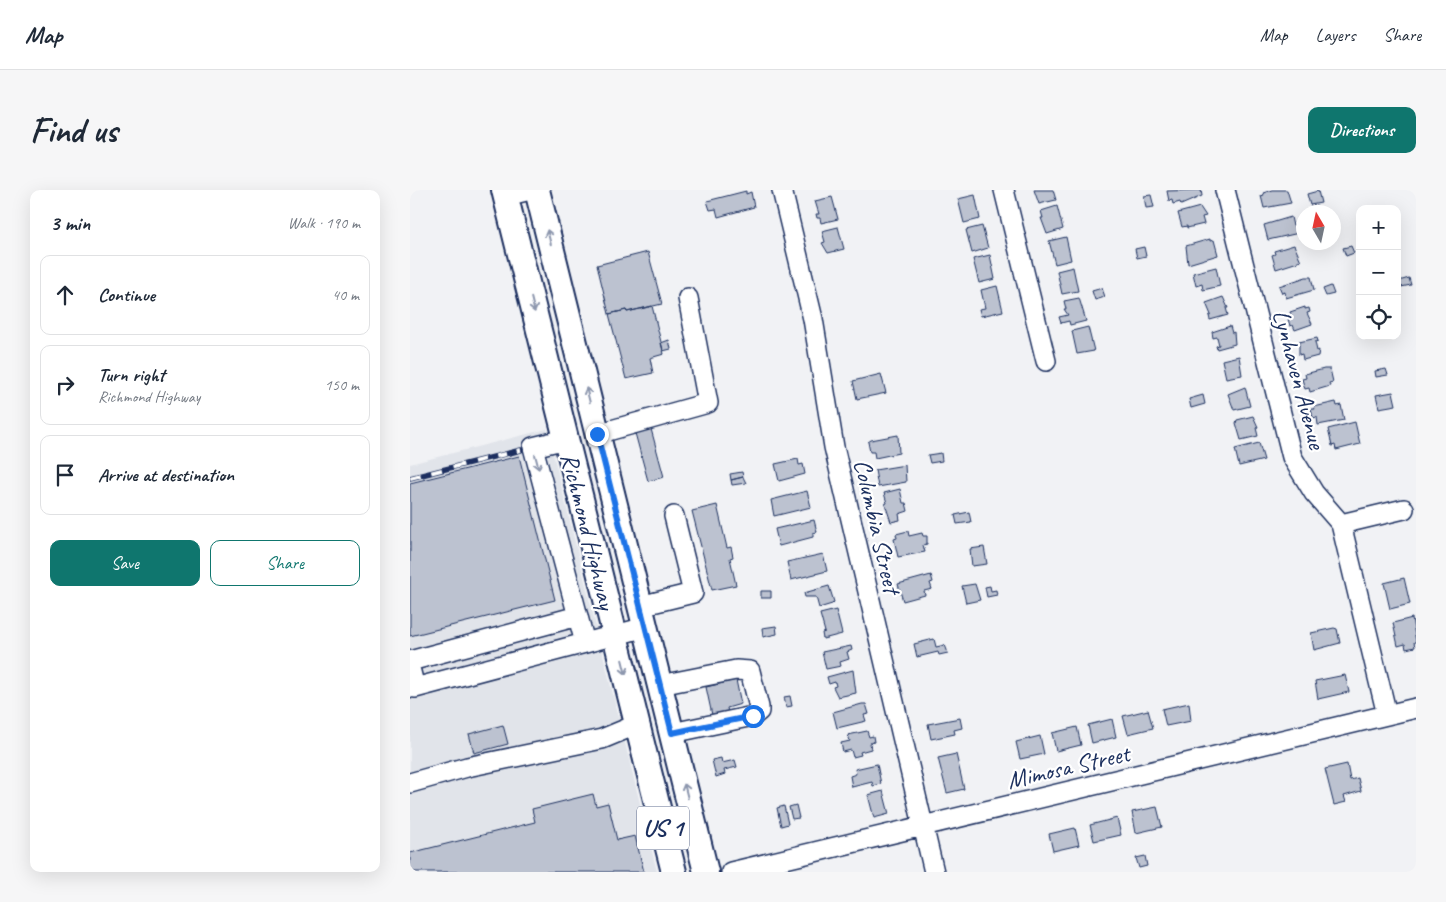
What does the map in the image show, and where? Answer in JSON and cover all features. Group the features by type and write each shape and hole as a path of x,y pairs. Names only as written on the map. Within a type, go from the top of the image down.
{"main road":[{"name":"Richmond Highway","path":"537,190 706,872"},
{"name":"Richmond Highway","path":"505,193 674,872"}],"street":[{"path":"505,193 530,190"},
{"name":"Columbia Street","path":"782,190 813,319 834,447 934,872"},
{"path":"1004,190 1046,361"},
{"name":"Lynhaven Avenue","path":"1225,190 1292,457 1314,493 1342,524 1387,716"},
{"path":"597,434 708,403 688,298"},
{"path":"566,439 533,447 585,643"},
{"path":"1342,524 1404,509"},
{"path":"410,668 415,688 616,635 643,617 693,593 674,516"},
{"path":"410,661 578,616"},
{"path":"660,685 746,669 750,671 759,707 759,711 753,716 672,733"},
{"name":"Mimosa Street","path":"731,872 1416,708"},
{"path":"410,783 467,767 602,739 638,724"}],"shaded area":[{"path":"547,429 657,872 410,872 410,464"}],"building":[{"path":"1034,190 1053,190 1056,200 1039,204"},
{"path":"1201,190 1202,196 1181,205 1180,202 1173,204 1172,200 1169,201 1167,191"},
{"path":"1272,190 1287,190 1291,203 1264,208 1261,196 1264,195 1263,193"},
{"path":"746,191 746,194 751,192 754,207 718,217 716,209 710,210 707,201"},
{"path":"1318,191 1321,203 1310,205 1307,194"},
{"path":"975,195 980,219 964,223 958,199"},
{"path":"1151,195 1154,207 1146,208 1144,196"},
{"path":"832,197 838,219 821,223 820,218 817,218 816,214 819,214 815,201"},
{"path":"1057,206 1063,229 1047,234 1041,218 1043,218 1041,211"},
{"path":"1200,207 1206,216 1202,217 1204,224 1187,228 1187,226 1182,227 1178,213"},
{"path":"1291,217 1293,226 1296,225 1296,234 1268,240 1264,225"},
{"path":"982,226 988,248 972,253 966,230"},
{"path":"838,227 844,249 828,253 822,243 825,242 822,231"},
{"path":"1066,237 1071,260 1055,264 1049,241"},
{"path":"1210,239 1210,241 1214,240 1218,255 1188,264 1186,246"},
{"path":"1294,245 1301,261 1276,269 1272,255 1275,254 1274,251"},
{"path":"1351,246 1354,253 1346,256 1343,248"},
{"path":"1144,247 1146,256 1137,258 1135,249"},
{"path":"648,252 662,304 609,314 597,265"},
{"path":"990,255 995,279 979,283 973,259"},
{"path":"1073,267 1078,291 1062,294 1057,271"},
{"path":"1216,267 1220,286 1203,290 1202,284 1196,286 1193,273"},
{"path":"1311,277 1314,290 1286,298 1285,292 1282,293 1279,286"},
{"path":"1409,278 1411,285 1401,287 1401,280"},
{"path":"997,286 1003,311 981,316 979,309 985,308 981,290"},
{"path":"1331,286 1334,294 1326,296 1323,289"},
{"path":"1102,288 1105,297 1095,300 1092,291"},
{"path":"1223,297 1228,308 1226,308 1228,315 1210,320 1209,316 1211,315 1206,303"},
{"path":"1079,298 1086,321 1070,325 1069,321 1061,323 1059,317 1068,315 1064,309 1066,309 1064,301"},
{"path":"652,306 664,354 650,358 653,373 626,379 609,314"},
{"path":"1305,307 1305,309 1309,308 1310,312 1307,313 1312,324 1295,330 1293,325 1290,326 1288,319 1292,318 1290,312"},
{"path":"1230,326 1232,333 1234,332 1235,344 1217,349 1216,346 1219,345 1217,337 1213,338 1212,332"},
{"path":"1088,327 1094,351 1077,354 1072,331"},
{"path":"1317,338 1318,341 1315,342 1317,351 1319,350 1318,356 1303,360 1302,354 1299,355 1299,342"},
{"path":"669,340 671,349 663,351 661,343"},
{"path":"1239,356 1242,375 1226,378 1222,360"},
{"path":"1330,369 1333,382 1329,383 1330,386 1310,392 1309,388 1305,389 1302,379 1306,378 1305,374"},
{"path":"1386,369 1388,375 1376,377 1375,371"},
{"path":"881,374 886,393 857,399 853,381"},
{"path":"1245,387 1250,406 1234,410 1228,394"},
{"path":"1393,392 1396,405 1379,408 1376,395"},
{"path":"1203,395 1205,404 1191,408 1189,399"},
{"path":"1336,402 1337,406 1341,405 1344,420 1318,425 1317,417 1313,418 1311,409"},
{"path":"1253,416 1258,427 1256,428 1258,436 1241,440 1236,423 1237,420"},
{"path":"1355,422 1360,444 1336,450 1335,445 1332,446 1328,429"},
{"path":"651,429 664,477 648,481 635,433"},
{"path":"898,435 899,453 875,458 874,452 870,452 868,442 871,440"},
{"path":"1259,443 1264,460 1239,466 1235,449"},
{"path":"941,453 942,461 930,463 928,455"},
{"path":"519,456 555,600 410,636 410,483"},
{"path":"798,459 799,465 803,464 805,474 779,481 775,464"},
{"path":"905,465 906,482 878,487 875,470"},
{"path":"742,472 743,477 731,480 730,474"},
{"path":"743,477 746,483 732,485 731,480"},
{"path":"900,489 903,503 906,503 908,511 899,514 900,520 891,522 885,504 887,503 884,493"},
{"path":"807,491 811,507 774,516 771,500"},
{"path":"717,505 727,548 731,547 733,557 730,558 736,585 712,590 692,511"},
{"path":"969,512 971,522 957,524 955,515"},
{"path":"814,520 817,532 813,533 813,537 779,546 775,529"},
{"path":"908,531 909,536 922,533 923,536 927,536 927,544 923,545 925,552 898,557 894,539 897,538 896,534"},
{"path":"984,547 987,564 972,566 970,549"},
{"path":"823,554 827,571 791,580 787,562"},
{"path":"931,575 933,582 930,583 932,589 924,591 925,595 903,601 898,584"},
{"path":"1404,578 1410,604 1390,609 1384,583"},
{"path":"975,584 980,600 966,603 962,586"},
{"path":"829,586 834,602 832,604 819,608 816,597 805,597 804,593"},
{"path":"990,586 991,591 996,590 997,595 987,597 985,587"},
{"path":"761,591 771,591 771,598 761,598"},
{"path":"836,610 842,634 823,639 822,633 825,632 820,614"},
{"path":"1412,618 1416,642 1414,642 1415,647 1406,649 1405,644 1398,646 1393,623"},
{"path":"776,626 777,634 763,637 762,628"},
{"path":"1337,629 1340,643 1314,650 1311,633"},
{"path":"934,639 936,647 945,645 948,653 939,655 938,652 917,657 914,644"},
{"path":"851,646 852,650 847,652 849,659 840,662 841,666 826,669 822,652"},
{"path":"853,670 856,693 838,697 833,687 836,686 835,682 829,684 827,677"},
{"path":"1345,675 1349,692 1318,699 1315,681"},
{"path":"736,680 741,704 727,708 728,712 712,715 706,687"},
{"path":"790,696 792,706 786,707 784,697"},
{"path":"1189,703 1191,721 1166,726 1162,709"},
{"path":"866,704 869,714 864,715 866,721 837,728 833,712"},
{"path":"1148,710 1153,728 1128,734 1123,716"},
{"path":"960,718 962,728 954,730 955,734 931,739 928,724"},
{"path":"1112,719 1116,737 1092,743 1088,725"},
{"path":"503,725 508,744 474,753 469,734"},
{"path":"1077,727 1081,745 1056,751 1052,733"},
{"path":"867,731 869,737 873,736 874,742 870,743 871,749 860,752 861,755 853,757 851,750 843,752 841,743 850,741 848,735"},
{"path":"1040,736 1044,754 1020,759 1016,742"},
{"path":"956,754 964,789 947,793 938,758"},
{"path":"721,758 722,763 735,760 737,767 724,770 725,774 716,777 712,760"},
{"path":"877,764 881,784 873,786 872,782 852,787 850,776 856,774 855,769"},
{"path":"1347,764 1350,780 1358,778 1361,791 1344,796 1346,802 1334,805 1325,769"},
{"path":"883,791 889,814 874,818 868,795"},
{"path":"593,794 596,806 608,803 617,840 635,836 644,872 410,872 410,853 535,822 532,809"},
{"path":"796,805 799,818 792,819 789,807"},
{"path":"784,806 788,824 781,826 777,808"},
{"path":"1157,807 1162,827 1136,833 1132,812"},
{"path":"1117,818 1121,835 1094,841 1090,825"},
{"path":"1075,828 1079,845 1053,851 1049,834"},
{"path":"1145,856 1147,866 1139,868 1136,858"}],"railway":[{"path":"410,478 521,450"}],"route":[{"path":"597,434 672,733 753,716"}]}
